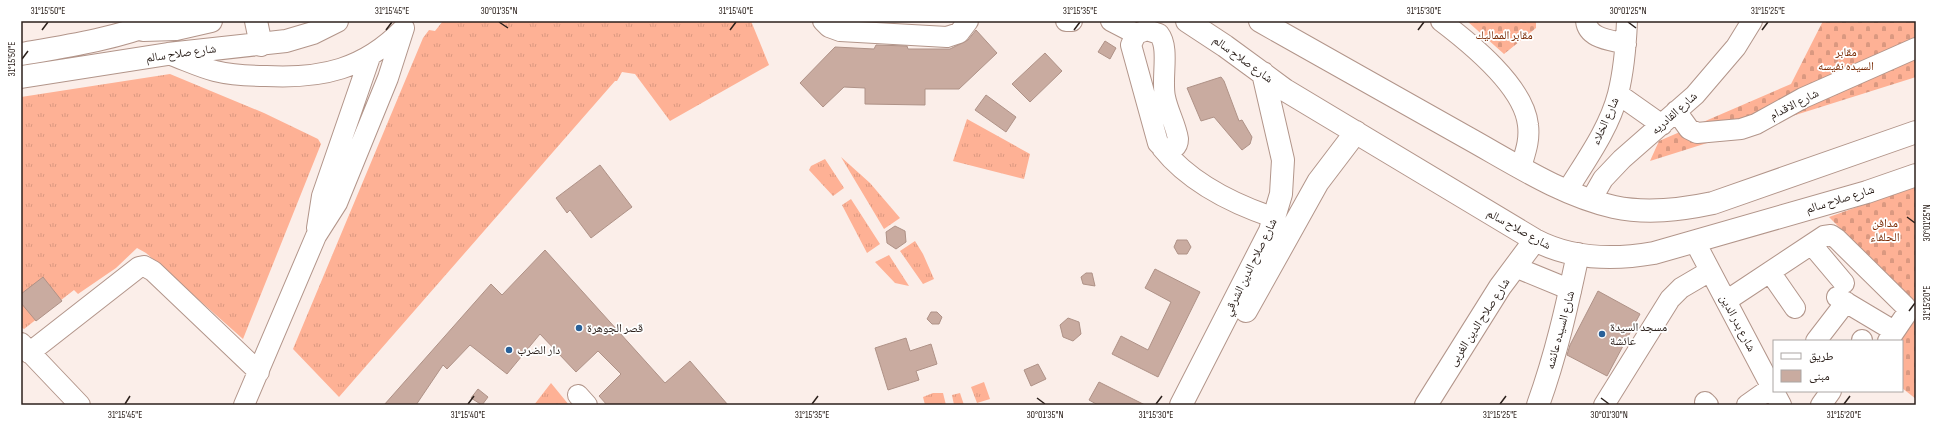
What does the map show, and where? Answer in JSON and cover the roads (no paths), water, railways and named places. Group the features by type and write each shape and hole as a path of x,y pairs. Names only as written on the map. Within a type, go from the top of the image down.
{"main road":[{"path":"21,54 92,42 138,30 160,21"},
{"path":"138,30 176,29 211,21"},
{"path":"256,21 261,45"},
{"name":"شارع صلاح سالم","path":"21,78 168,54 261,45 286,41 314,33 337,21"},
{"name":"شارع صلاح سالم","path":"1187,21 1291,93 1535,240 1549,248 1566,253 1611,258 1630,257 1694,242 1867,192 1916,175"},
{"path":"1260,21 1521,167 1567,191 1614,207 1642,211 1687,209 1713,203 1916,132"},
{"name":"شارع صلاح الدين الشرقي","path":"1181,405 1259,254 1274,218 1281,194 1283,160 1263,73"},
{"name":"شارع صلاح الدين الشرقي","path":"1198,405 1221,357 1318,182 1356,132"},
{"name":"شارع صلاح الدين الغربى","path":"1426,405 1500,287 1535,240"},
{"name":"شارع السيده عائشه","path":"1538,405 1554,358 1571,290 1578,254"}],"street":[{"path":"823,21 829,27 840,31 947,37 959,33 968,21"},
{"path":"1066,21 1072,21"},
{"path":"1111,21 1136,34"},
{"path":"1440,21 1486,58 1520,101 1527,117 1529,133 1528,144 1521,167"},
{"path":"1586,21 1587,28 1591,33 1626,44"},
{"name":"شارع الخلاء","path":"1567,191 1600,137 1618,94 1628,21"},
{"name":"شارع القادريه","path":"1591,200 1604,178 1695,95 1736,47 1752,21"},
{"path":"168,54 214,70 264,76 315,75 342,69 370,57 382,49 407,25"},
{"path":"244,405 316,236 337,204 388,78 407,25"},
{"path":"1170,143 1158,143 1131,46 1136,34 1141,31 1153,31 1162,39 1164,45 1163,78 1170,143 1182,170 1232,200 1274,218"},
{"name":"شارع الاقدام","path":"1676,111 1689,129 1697,133 1741,129 1756,124 1803,98 1916,48"},
{"path":"316,236 322,196 370,57"},
{"path":"1618,94 1662,125"},
{"path":"1726,301 1824,236 1834,236 1906,306 1907,311 1905,316 1891,336 1842,294 1812,245"},
{"name":"شارع بدر الدين","path":"1694,242 1772,385"},
{"path":"80,405 25,348 139,267 144,266 153,270 259,372"},
{"path":"1515,267 1571,290"},
{"path":"1604,405 1663,307 1681,288 1710,271"},
{"path":"1770,272 1795,308"},
{"path":"1817,340 1842,294"},
{"path":"1747,405 1772,385"},
{"name":"شارع بدر الدين","path":"1775,392 1781,405"},
{"path":"1821,405 1830,392"}],"place":[{"name":"قصر الجوهرة","path":"579,328"},
{"name":"مسجد السيدة عائشة","path":"1602,334"},
{"name":"دار الضرب","path":"509,350"}],"park label":[{"name":"مقابر المماليك","path":"1504,35"},
{"name":"مقابر السيده نفيسه","path":"1846,59"},
{"name":"مدافن الحلفاء","path":"1885,230"}]}
